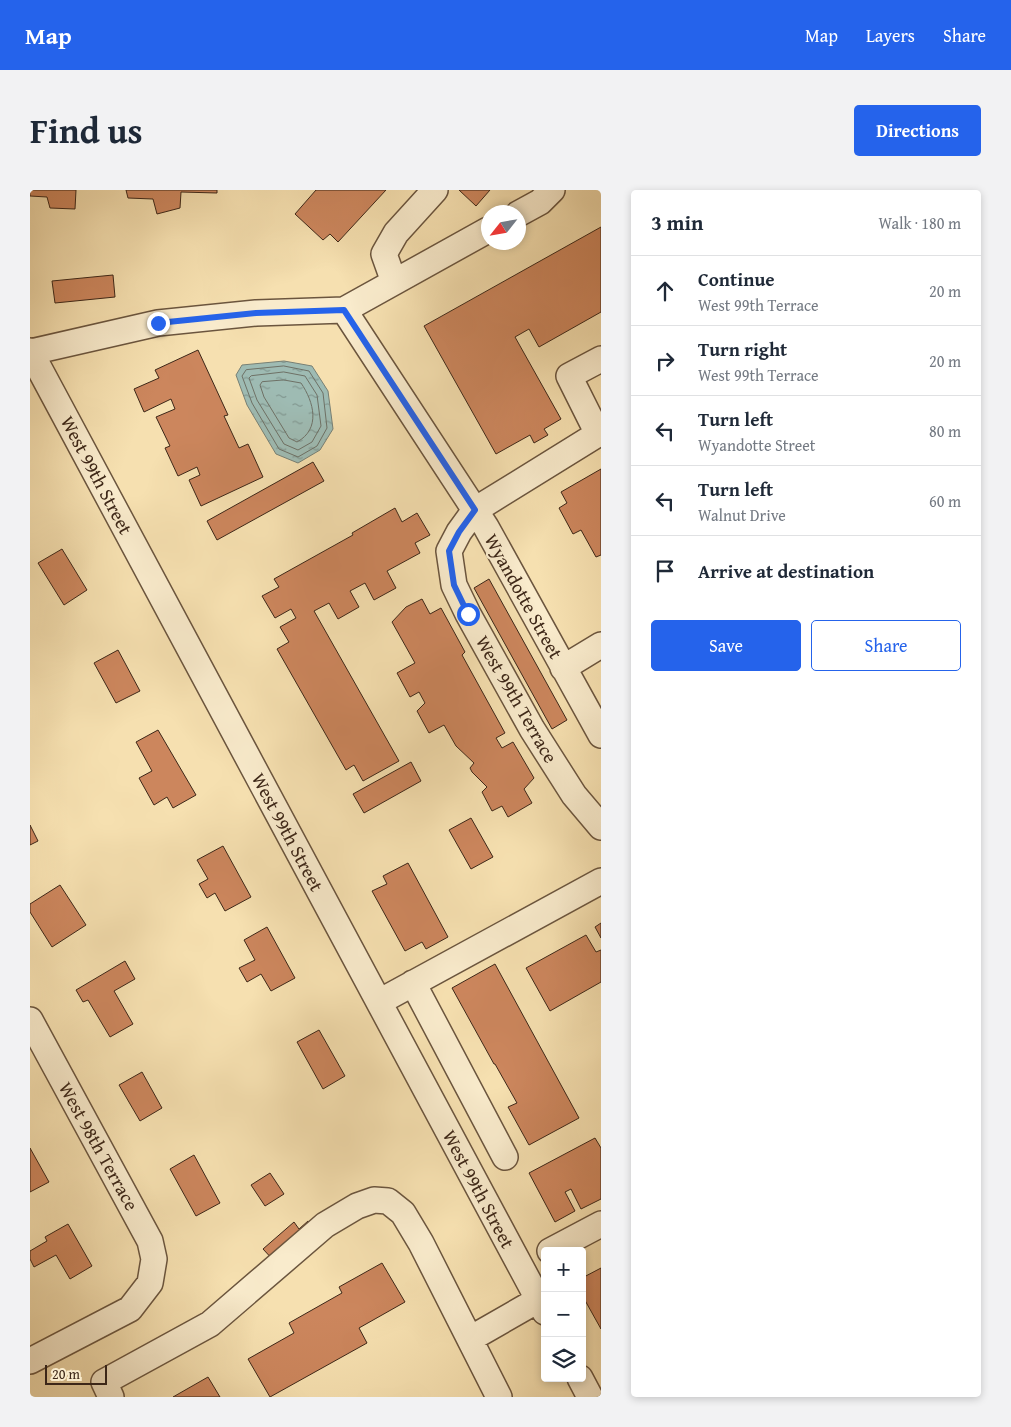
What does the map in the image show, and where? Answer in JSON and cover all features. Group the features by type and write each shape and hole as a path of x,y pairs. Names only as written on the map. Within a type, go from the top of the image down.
{"street":[{"path":"394,282 384,254 396,233 435,190"},
{"path":"526,210 540,202 552,190"},
{"path":"30,352 158,323 256,313 344,310 481,234"},
{"name":"Wyandotte Street","path":"344,310 486,527 601,735"},
{"name":"West 99th Street","path":"30,352 541,1304"},
{"path":"475,510 600,433 569,376 601,359"},
{"name":"West 99th Terrace","path":"475,510 459,532 449,551 454,585 468,614 532,729 574,795 601,828"},
{"path":"563,668 601,646"},
{"path":"379,1002 601,881"},
{"path":"413,983 505,1156"},
{"name":"West 98th Terrace","path":"30,1020 150,1241 154,1259 150,1283 130,1309 30,1360"},
{"path":"111,1397 104,1382 210,1324 325,1226 357,1206 374,1200 388,1201 403,1213 421,1243 499,1397"},
{"path":"558,1247 601,1224"},
{"path":"519,1265 541,1256"},
{"path":"470,1340 541,1306"},
{"path":"582,1382 590,1397"}],"water":[{"path":"284,361 312,366 328,391 333,429 320,450 298,463 276,454 247,405 236,375 242,365"}],"building":[{"path":"30,190 76,190 75,209 50,208 47,197 30,196"},
{"path":"126,190 217,190 217,193 181,192 180,208 157,214 153,199 128,198"},
{"path":"316,190 386,190 338,242 330,234 323,240 295,214"},
{"path":"459,190 490,190 476,206"},
{"path":"601,227 601,312 539,347 529,329 515,337 561,419 544,429 548,435 534,443 530,435 496,454 424,326"},
{"path":"113,275 115,297 55,303 52,281"},
{"path":"198,350 228,415 224,416 239,448 248,444 263,477 201,506 189,480 200,475 197,467 178,476 165,448 170,446 156,417 175,409 171,399 144,412 134,389 159,378 155,370"},
{"path":"313,462 324,481 217,540 207,521"},
{"path":"601,469 601,555 596,557 581,530 573,534 559,508 567,503 561,492"},
{"path":"395,508 402,522 417,513 430,535 415,543 420,553 387,571 396,588 374,600 365,583 350,591 359,607 338,619 329,603 314,611 399,761 363,781 354,765 346,770 277,649 289,642 280,627 296,618 291,609 275,618 262,596 279,587 274,579 353,535 352,533"},
{"path":"62,549 87,590 64,605 38,563"},
{"path":"489,579 567,720 552,729 474,588"},
{"path":"422,599 430,614 441,608 465,652 462,655 505,733 496,738 502,748 513,742 534,778 524,789 532,803 508,817 502,806 492,811 482,792 487,787 470,768 474,763 456,746 444,725 429,733 417,711 425,703 419,692 410,697 397,673 415,663 392,622 406,607"},
{"path":"118,650 140,691 116,703 94,663"},
{"path":"158,730 196,795 173,808 167,797 154,805 139,778 152,771 136,742"},
{"path":"411,762 421,781 364,813 353,794"},
{"path":"471,818 493,857 471,869 449,830"},
{"path":"30,825 38,841 30,845"},
{"path":"223,846 251,897 225,911 215,893 207,898 199,884 208,879 197,860"},
{"path":"408,863 448,937 426,949 422,942 405,951 372,891 387,884 383,876"},
{"path":"60,885 86,925 52,947 30,912 30,904"},
{"path":"601,923 601,938 595,927"},
{"path":"267,927 295,978 271,991 261,974 247,982 239,968 255,960 244,940"},
{"path":"586,935 596,952 601,950 601,982 550,1011 526,968"},
{"path":"125,961 135,979 114,991 133,1024 110,1037 88,1000 83,1002 76,990"},
{"path":"495,964 579,1118 529,1145 508,1107 517,1103 452,988"},
{"path":"319,1030 345,1076 323,1089 297,1042"},
{"path":"142,1072 162,1108 140,1121 119,1085"},
{"path":"595,1138 601,1148 601,1199 581,1209 571,1189 565,1192 575,1211 555,1222 529,1173"},
{"path":"30,1148 49,1182 30,1192"},
{"path":"194,1155 220,1203 196,1216 170,1169"},
{"path":"270,1173 284,1194 265,1206 251,1185"},
{"path":"308,1221 314,1228 275,1262 263,1249 294,1222 299,1229"},
{"path":"68,1224 92,1266 70,1279 56,1255 34,1267 30,1259 30,1251 47,1241 45,1237"},
{"path":"382,1263 405,1302 359,1328 367,1343 270,1397 248,1359 294,1333 289,1323 342,1293 339,1287"},
{"path":"601,1268 601,1329 586,1302 586,1276"},
{"path":"208,1377 220,1397 173,1397"}],"route":[{"path":"158,323 256,313 344,310 475,510 459,532 449,551 454,585 468,614"}]}
